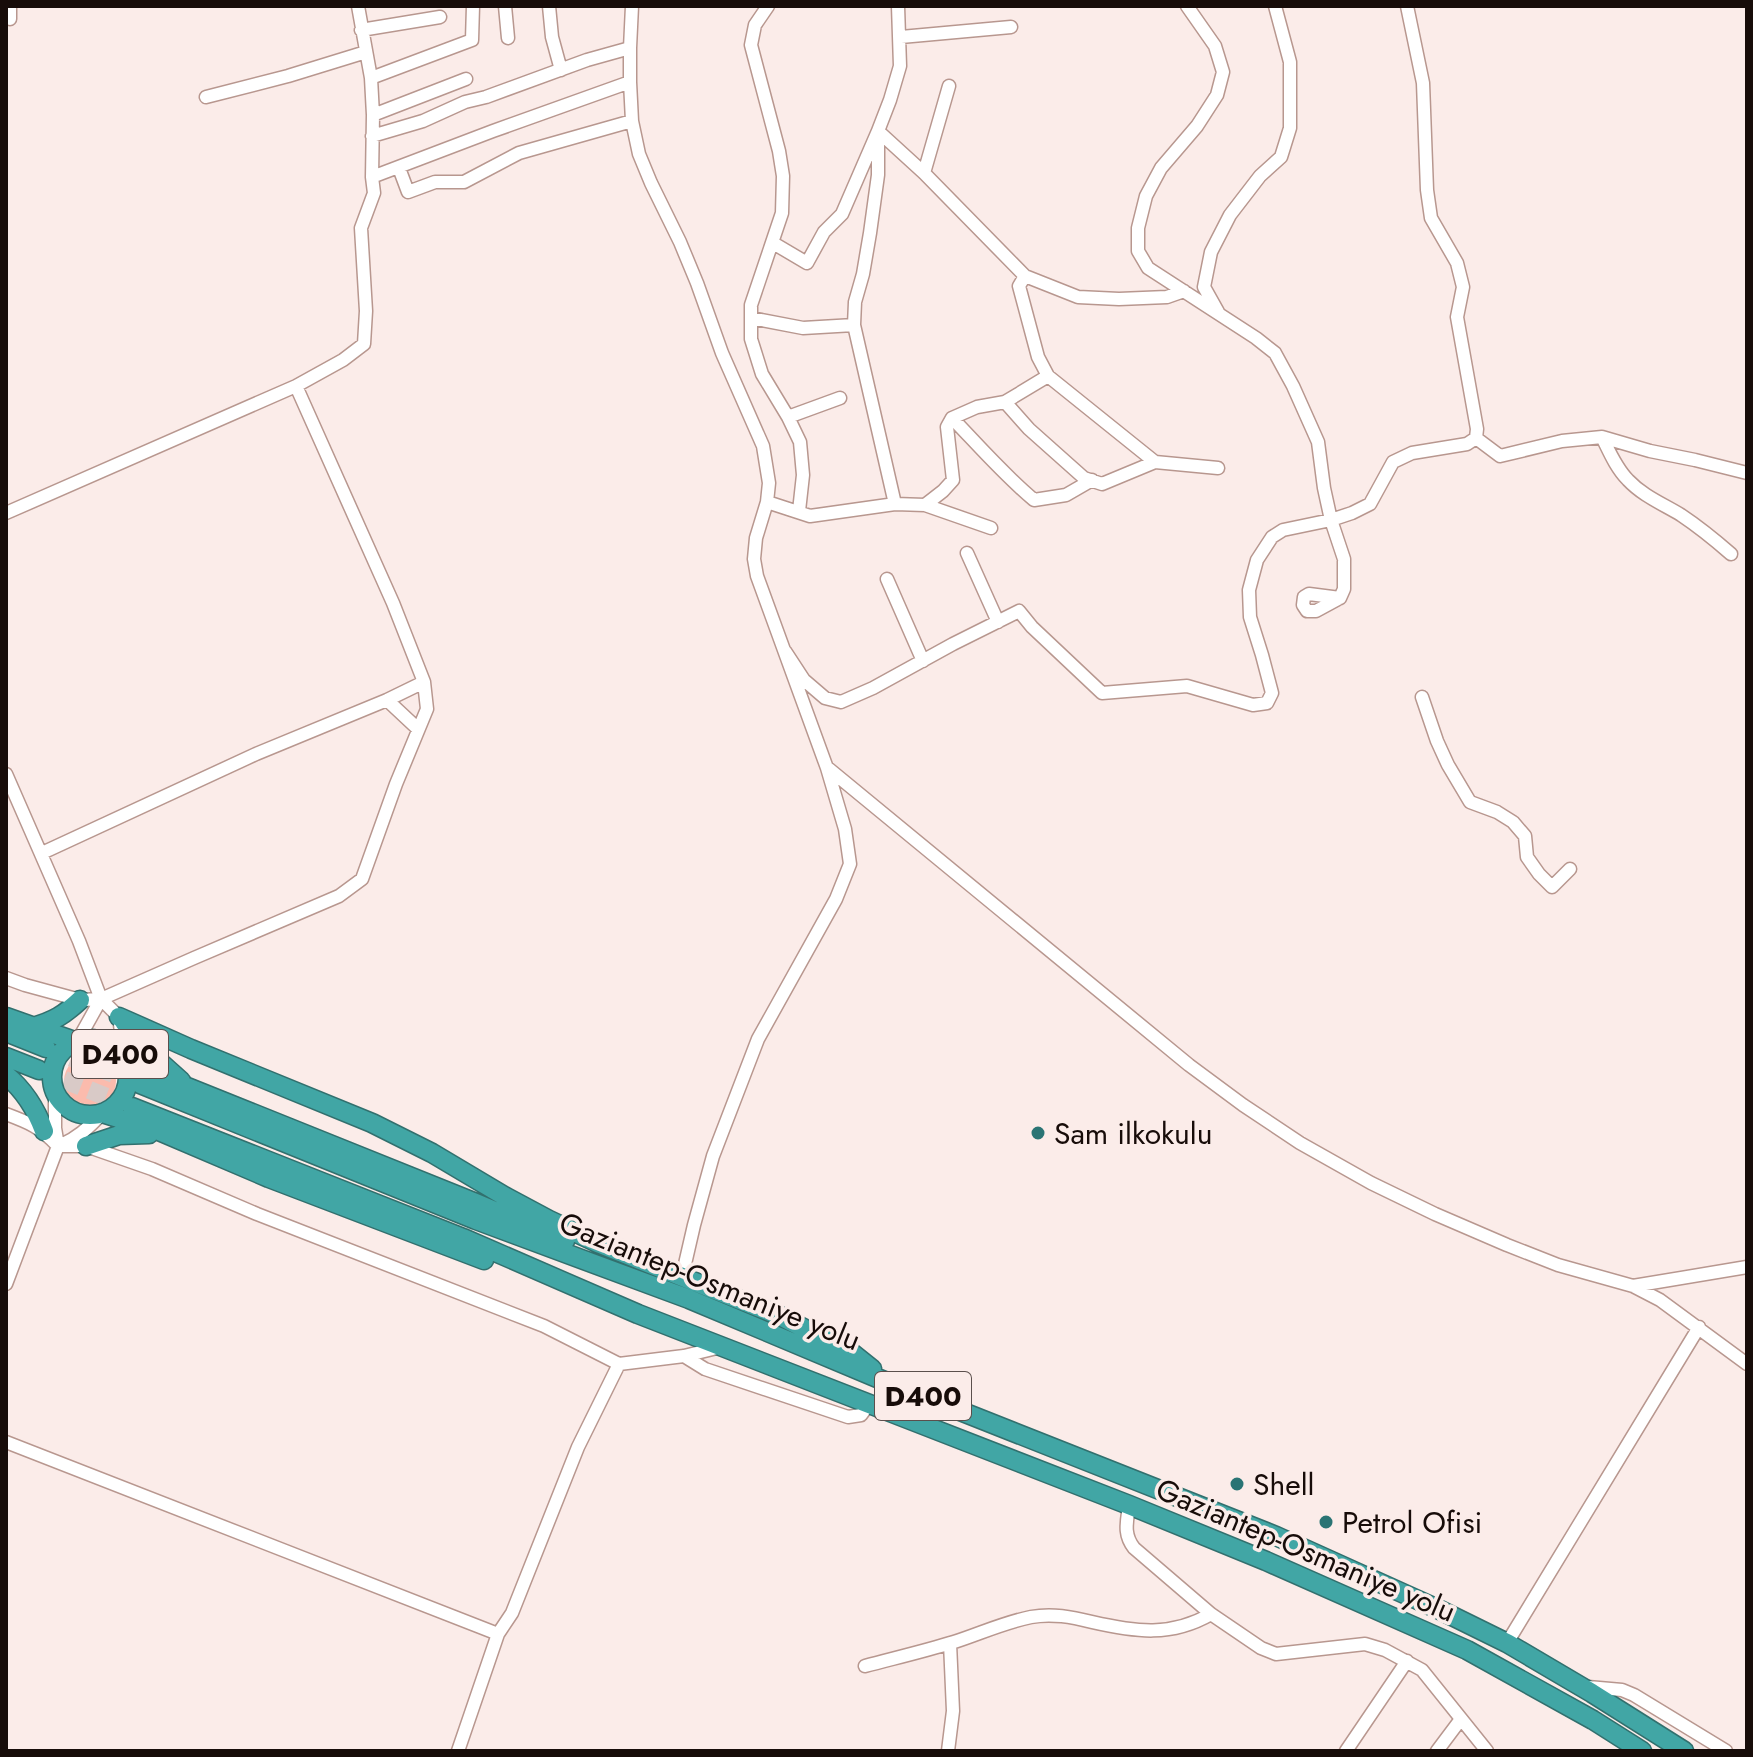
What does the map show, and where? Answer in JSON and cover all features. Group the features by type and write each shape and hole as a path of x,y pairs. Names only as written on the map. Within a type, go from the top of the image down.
{"highway":[{"name":"D400","path":"33,1027 65,1015 80,1000"},
{"name":"D400","path":"6,1017 77,1042"},
{"path":"119,1017 372,1123 432,1153 549,1220 600,1244 780,1316 852,1353 868,1364 882,1380"},
{"name":"D400","path":"119,1017 152,1055 193,1089"},
{"path":"6,1032 46,1048"},
{"name":"D400","path":"125,1062 127,1083 124,1093 111,1109 102,1113 83,1115 74,1112 55,1092 52,1083 55,1062 68,1047 85,1040 101,1041 115,1049 125,1062 164,1080 476,1203 595,1254 642,1282"},
{"path":"6,1057 39,1070"},
{"name":"D400","path":"6,1075 55,1092"},
{"name":"D400","path":"6,1075 20,1086 38,1114 44,1131"},
{"name":"Gaziantep-Osmaniye yolu","path":"140,1084 476,1220 689,1299 882,1380 1276,1536 1507,1643 1684,1751"},
{"name":"Gaziantep-Osmaniye yolu","path":"132,1107 463,1238 638,1314 1266,1561 1467,1650 1642,1751"},
{"name":"D400","path":"102,1113 167,1135 269,1178 513,1270 581,1299 638,1314"},
{"name":"D400","path":"86,1146 119,1135 167,1135"}],"street":[{"path":"6,513 296,386 343,360 364,344 366,311 361,228 374,193 373,115 371,78 358,6"},
{"path":"371,78 472,40 473,6"},
{"path":"505,6 508,38"},
{"path":"549,6 552,37 561,70"},
{"path":"632,6 630,82 632,121 639,154 680,242 705,301 722,353 763,446 769,483 767,502 756,538 754,559 757,576 827,768 845,829 850,864 836,899 758,1039 713,1156 682,1277"},
{"path":"773,243 807,263 824,232 842,214 878,131 900,66 898,6"},
{"path":"1187,6 1215,46 1223,72 1217,95 1197,126 1161,168 1146,196 1138,228 1138,251 1148,268 1275,353 1318,442 1331,520 1344,559 1344,589 1340,598"},
{"path":"1219,315 1204,287 1211,252 1230,215 1260,176 1281,157 1290,128 1290,62 1275,6"},
{"path":"785,651 804,680 825,698 841,702 1019,611 1102,693 1187,686 1253,705 1267,703 1272,693 1250,617 1249,590 1257,560 1272,537 1283,530 1331,520 1370,504 1393,462 1412,453 1467,444 1476,438 1457,317 1463,287 1457,263 1431,218 1423,83 1407,6"},
{"path":"761,9 751,45 779,151 783,176 782,213 751,305 751,339 762,374 800,442 803,475 799,511"},
{"path":"361,30 440,17"},
{"path":"901,37 1011,27"},
{"path":"372,136 423,121 465,102 543,75 630,48"},
{"path":"206,97 366,52"},
{"path":"373,115 466,79"},
{"path":"372,177 630,82"},
{"path":"924,173 949,86"},
{"path":"399,168 408,192 435,182 464,182 519,153 632,121"},
{"path":"878,131 924,173 1025,276 1078,297 1167,297 1184,291"},
{"path":"878,131 878,175 863,274 855,302 854,325 895,504"},
{"path":"1025,276 1019,286 1038,357 1048,376 1155,462"},
{"path":"751,318 803,328 854,325"},
{"path":"925,505 953,480 947,427 952,418 977,407 1005,402 1048,376"},
{"path":"6,978 80,1000 101,999 339,896 362,879 427,709 424,682 393,603 296,386"},
{"path":"788,417 840,398"},
{"path":"1005,402 1029,429 1084,478 1102,484 1155,462 1218,468"},
{"path":"952,418 1006,476 1034,500 1066,495 1092,480"},
{"path":"1476,438 1500,456 1562,441 1602,437 1747,473"},
{"path":"1602,437 1627,479 1652,499 1707,533 1731,554"},
{"path":"767,502 810,516 895,504 925,505 991,528"},
{"path":"967,553 998,622"},
{"path":"887,579 923,661"},
{"path":"42,853 256,754 424,682"},
{"path":"1422,697 1437,741 1470,802 1513,822 1525,836 1527,857 1552,887 1570,869"},
{"path":"387,700 418,729"},
{"path":"827,768 1189,1065 1300,1143 1384,1189 1507,1245 1558,1265 1633,1286 1660,1300 1747,1364"},
{"path":"6,774 42,853 101,999 119,1017 125,1062"},
{"path":"77,1042 101,999"},
{"path":"6,1284 58,1146 55,1092"},
{"path":"58,1146 88,1129 102,1113"},
{"path":"6,1114 31,1123 58,1146 86,1146 152,1169 257,1214 544,1326 619,1364 684,1356 721,1347"},
{"path":"1633,1286 1747,1267"},
{"path":"1507,1643 1699,1327"},
{"path":"684,1356 705,1369 848,1417 861,1415 869,1404"},
{"path":"458,1751 498,1634 512,1613 578,1447 619,1364"},
{"path":"6,1442 498,1634"},
{"path":"1129,1505 1126,1531 1134,1548 1211,1614 1261,1648 1276,1654 1365,1644 1385,1650 1422,1670 1487,1751"},
{"path":"865,1666 1031,1617 1069,1617 1158,1631 1180,1628 1211,1614"},
{"path":"948,1751 953,1711 950,1643"},
{"path":"1346,1751 1407,1661"},
{"path":"1580,1686 1622,1690 1634,1695 1726,1751"},
{"path":"1437,1751 1461,1719"}],"shaded area":[{"path":"90,1055 108,1063 116,1081 108,1099 90,1107 72,1099 64,1081 72,1063"}],"tunnel":[{"path":"46,1048 140,1084"},
{"path":"39,1070 132,1107"}],"place":[{"name":"Sam ilkokulu","path":"1038,1133"},
{"name":"Shell","path":"1237,1484"},
{"name":"Petrol Ofisi","path":"1326,1522"}]}
